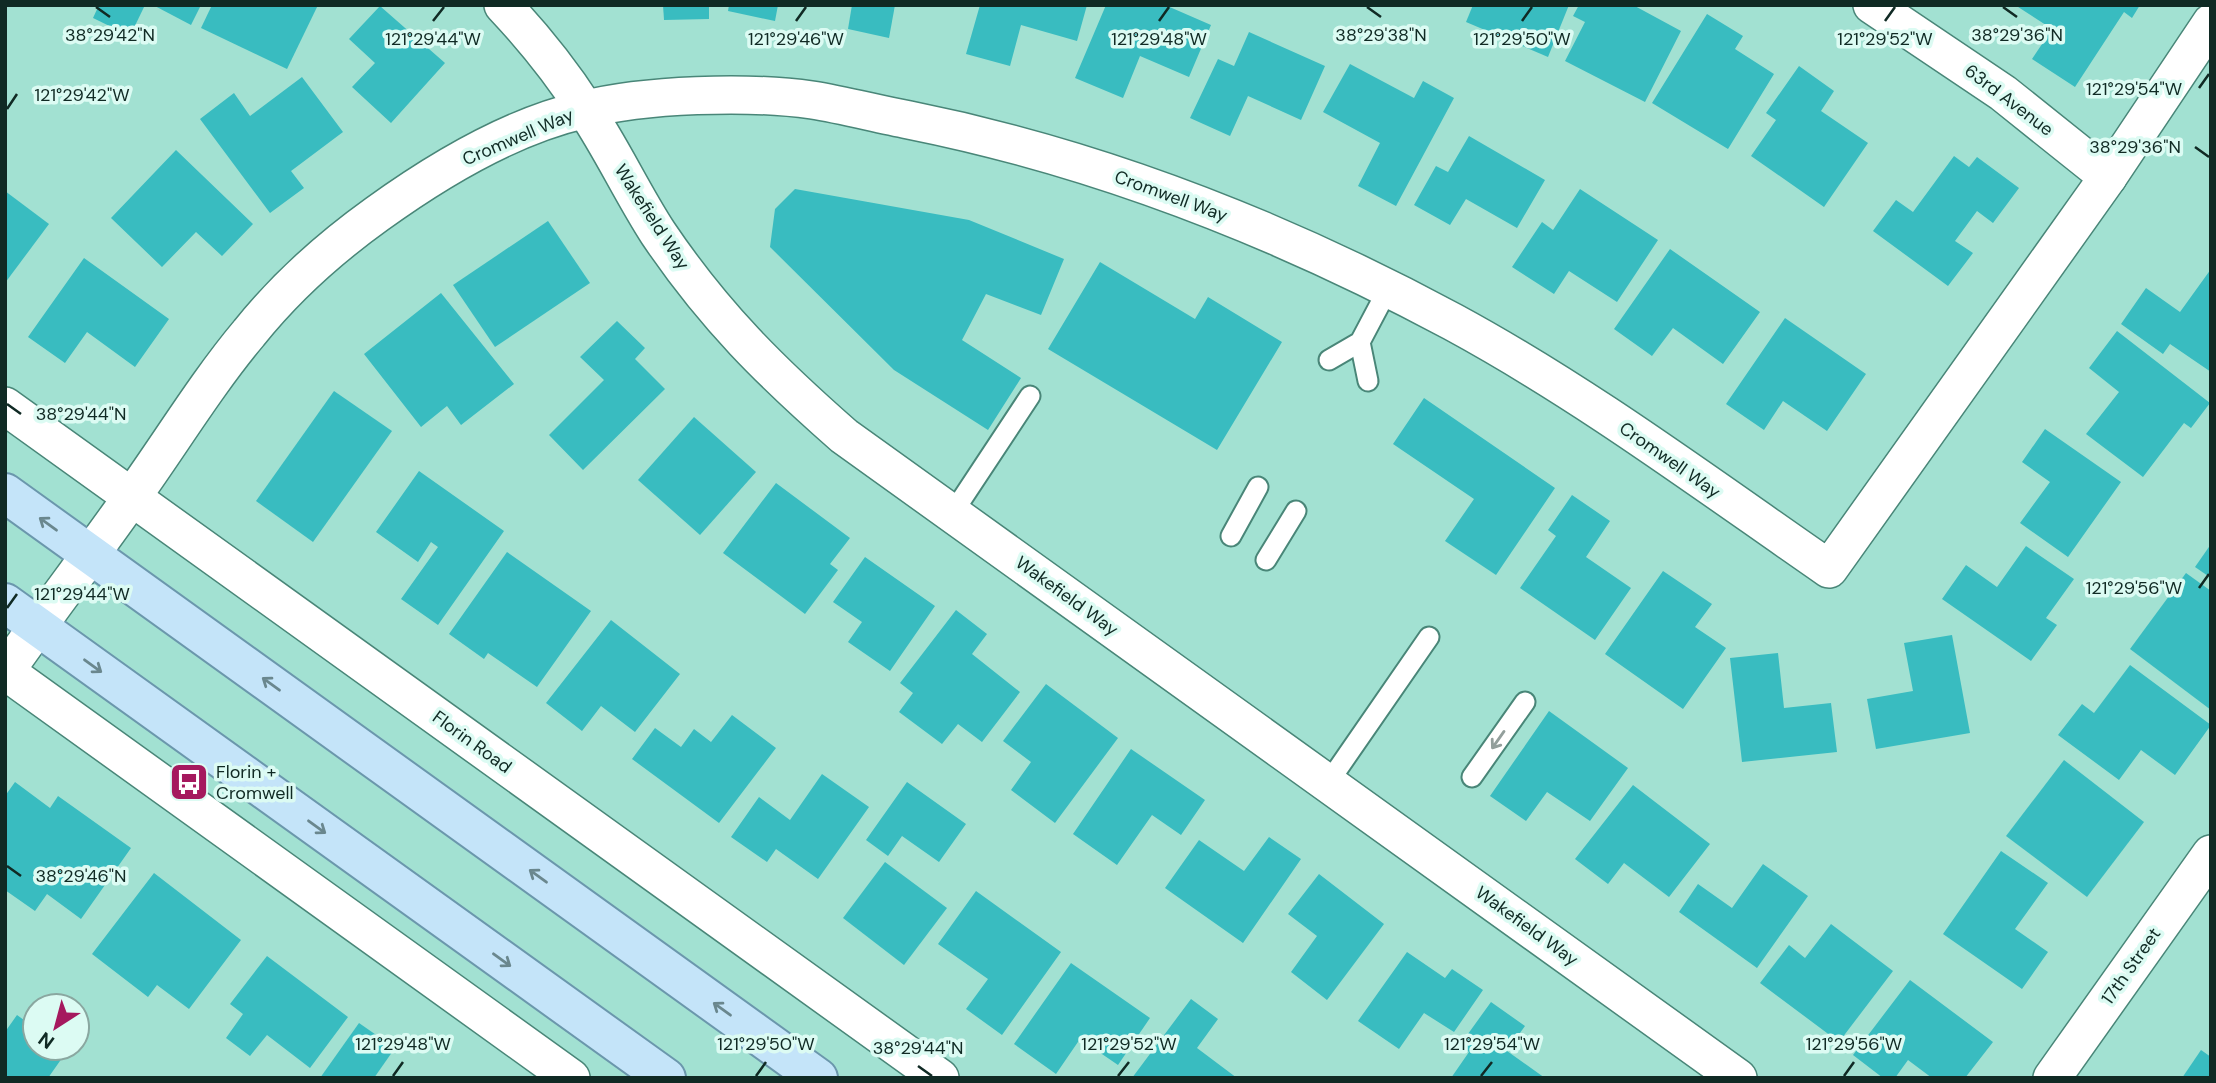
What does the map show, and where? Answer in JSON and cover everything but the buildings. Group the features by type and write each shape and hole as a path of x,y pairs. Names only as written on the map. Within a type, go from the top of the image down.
{"main road":[{"path":"5,494 818,1078"},
{"path":"5,603 666,1078"}],"street":[{"name":"Wakefield Way","path":"503,5 525,29 585,109 658,232 722,320 775,376 844,436 1738,1078"},
{"name":"63rd Avenue","path":"1872,5 2003,93 2108,177"},
{"name":"Cromwell Way","path":"5,671 132,498 248,333 312,267 372,217 426,180 495,143 585,109 734,95 810,100 948,128 1080,163 1209,208 1334,261 1456,324 1602,413 1829,569 2108,177 2211,23"},
{"name":"Florin Road","path":"5,406 940,1078"},
{"path":"5,671 571,1078"},
{"name":"17th Street","path":"2052,1078 2211,854"}],"lane":[{"path":"1329,359 1360,342 1388,289"},
{"path":"1360,342 1368,381"},
{"path":"952,513 1030,396"},
{"path":"1231,536 1258,487"},
{"path":"1266,560 1296,511"},
{"path":"1328,783 1429,637"},
{"path":"1472,777 1525,702"}],"place":[{"name":"Florin + Cromwell","path":"189,782"}]}
